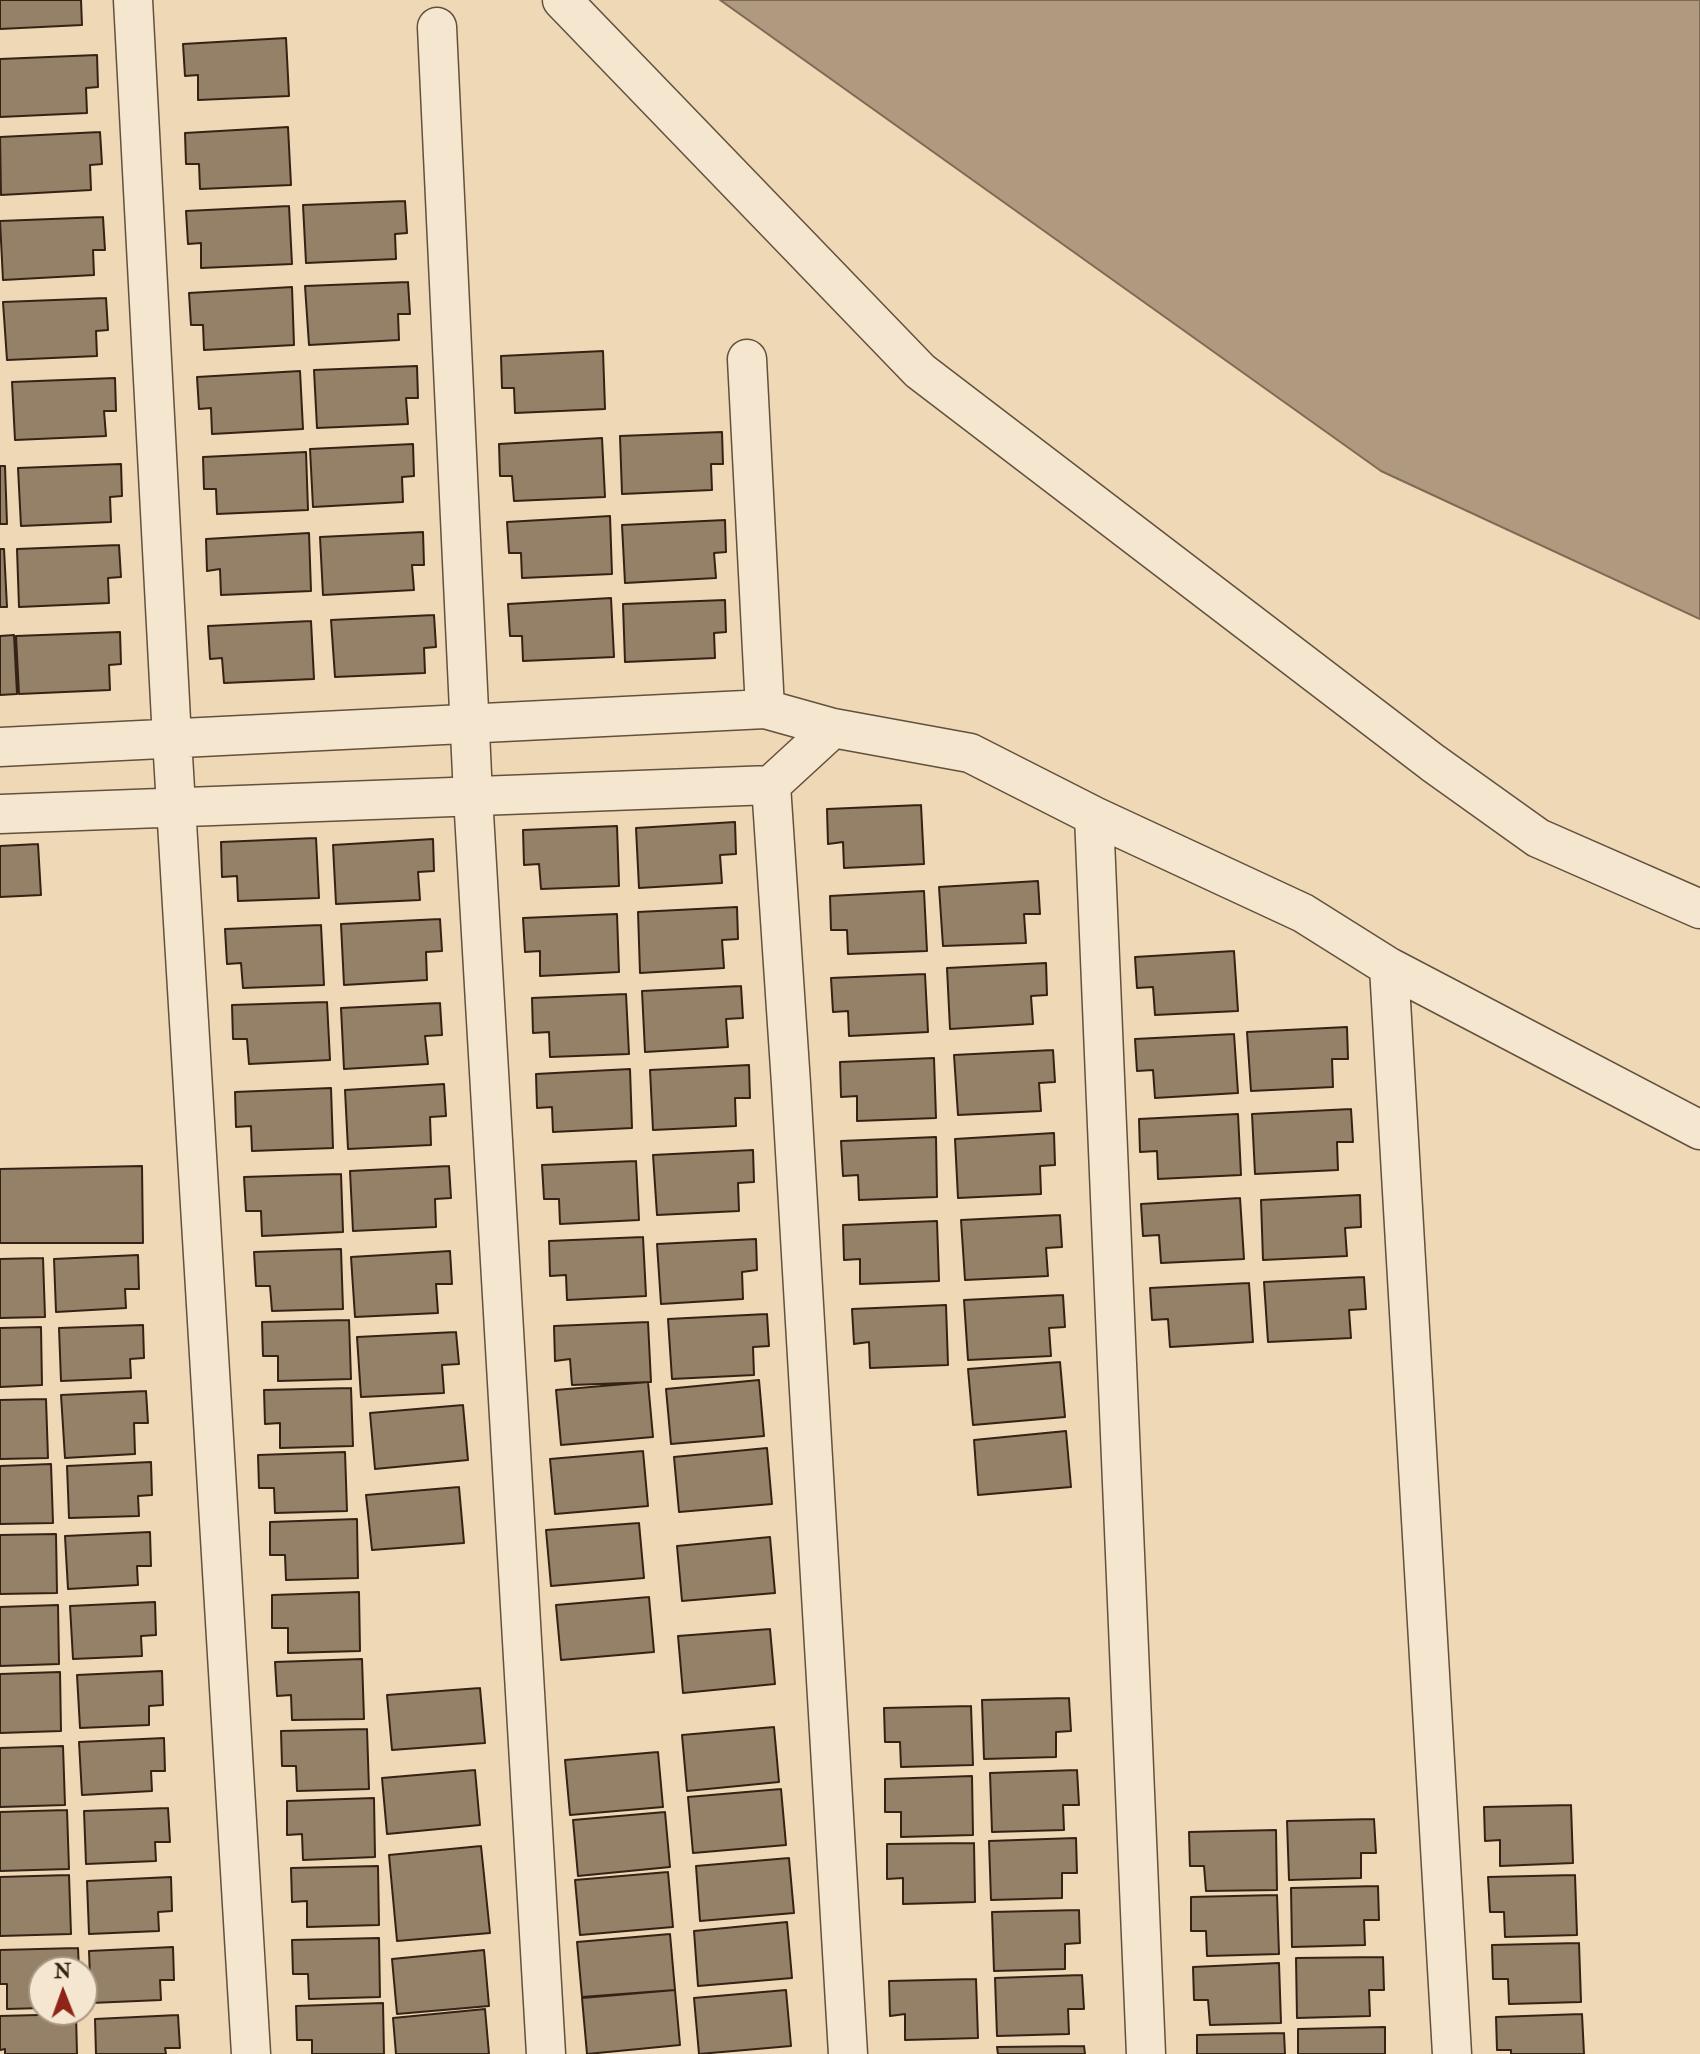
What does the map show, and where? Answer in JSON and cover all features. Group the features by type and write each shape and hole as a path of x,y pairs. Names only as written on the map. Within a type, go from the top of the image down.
{"street":[{"path":"133,0 172,739 251,2054"},
{"path":"562,0 920,371 1422,755 1538,838 1700,909"},
{"path":"437,27 473,796 546,2054"},
{"path":"747,359 765,709"},
{"path":"0,747 765,709 832,727 970,753 1094,816 1303,913 1389,967 1700,1129"},
{"path":"0,814 771,785 832,727"},
{"path":"771,785 793,1112 848,2054"},
{"path":"1094,816 1146,2054"},
{"path":"1389,967 1452,2054"}],"shaded area":[{"path":"720,0 1700,0 1700,619 1381,471"}],"building":[{"path":"0,0 81,0 82,25 0,29"},
{"path":"286,38 289,96 198,100 198,75 185,76 183,44"},
{"path":"97,55 98,87 86,88 87,113 0,117 0,59"},
{"path":"288,127 291,185 200,189 199,164 186,164 185,133"},
{"path":"100,132 102,164 90,165 91,190 1,195 0,137"},
{"path":"405,201 407,233 395,234 396,259 306,263 303,205"},
{"path":"289,206 292,264 201,268 201,243 188,244 186,211"},
{"path":"103,217 105,250 93,250 94,275 3,280 0,221"},
{"path":"408,282 410,314 398,314 399,340 309,345 305,286"},
{"path":"292,287 294,345 204,350 203,325 191,325 189,293"},
{"path":"106,298 108,330 96,331 97,356 7,360 3,302"},
{"path":"603,351 605,409 515,413 514,388 502,388 501,356"},
{"path":"417,366 418,398 406,398 408,424 317,428 314,370"},
{"path":"300,371 303,429 212,434 211,408 199,409 197,377"},
{"path":"115,378 116,411 104,411 106,436 15,440 12,382"},
{"path":"722,432 723,464 711,464 712,490 622,494 620,436"},
{"path":"602,438 605,497 514,501 512,476 500,476 499,444"},
{"path":"413,444 414,476 402,477 403,502 313,507 310,449"},
{"path":"306,452 308,510 217,514 216,489 204,489 203,457"},
{"path":"121,464 122,496 110,497 111,522 21,526 18,468"},
{"path":"0,466 5,466 7,524 0,524"},
{"path":"610,516 612,574 522,578 521,553 509,553 507,522"},
{"path":"725,520 726,552 714,553 716,578 625,583 622,525"},
{"path":"423,532 424,565 412,565 414,590 323,595 320,537"},
{"path":"309,533 311,591 221,595 220,569 207,571 206,539"},
{"path":"119,545 121,577 108,578 109,603 19,607 17,549"},
{"path":"0,549 4,549 7,607 0,607"},
{"path":"611,598 614,657 523,661 522,636 510,636 508,604"},
{"path":"725,600 726,632 714,633 715,658 625,662 623,604"},
{"path":"434,615 436,647 424,648 425,673 335,677 331,620"},
{"path":"311,621 314,679 224,683 222,658 210,659 208,626"},
{"path":"120,632 121,664 109,665 110,690 19,694 16,636"},
{"path":"14,635 17,694 0,695 0,636"},
{"path":"921,805 924,864 844,868 843,842 828,844 827,809"},
{"path":"735,822 736,854 720,855 722,883 639,888 636,828"},
{"path":"617,826 619,886 541,889 539,864 524,865 523,830"},
{"path":"316,838 319,898 238,901 237,876 222,877 221,842"},
{"path":"433,839 434,871 418,872 420,900 336,904 333,845"},
{"path":"38,844 41,895 0,897 0,846"},
{"path":"1038,881 1040,914 1024,914 1026,943 943,946 939,887"},
{"path":"924,891 927,951 848,954 847,930 831,930 830,896"},
{"path":"737,907 738,939 722,940 724,968 640,973 638,912"},
{"path":"617,914 619,972 540,976 540,951 525,952 523,918"},
{"path":"440,919 442,951 426,952 427,980 344,985 341,924"},
{"path":"321,925 324,985 243,988 241,963 227,964 225,929"},
{"path":"1234,951 1238,1011 1155,1015 1153,987 1137,988 1135,957"},
{"path":"1046,963 1047,995 1031,996 1033,1024 950,1029 947,968"},
{"path":"925,974 928,1032 849,1036 848,1011 833,1012 831,978"},
{"path":"741,986 743,1018 726,1019 728,1047 645,1052 642,991"},
{"path":"626,994 629,1054 550,1057 549,1032 533,1033 532,998"},
{"path":"327,1002 330,1060 249,1064 247,1039 233,1039 232,1005"},
{"path":"440,1003 442,1035 425,1036 428,1064 344,1069 341,1008"},
{"path":"1347,1027 1348,1059 1332,1059 1333,1087 1251,1091 1247,1032"},
{"path":"1234,1034 1238,1093 1155,1098 1153,1070 1137,1071 1135,1039"},
{"path":"1053,1050 1055,1082 1039,1083 1041,1111 958,1115 954,1055"},
{"path":"934,1058 936,1118 857,1121 857,1096 841,1097 840,1062"},
{"path":"749,1065 750,1098 735,1098 736,1126 653,1130 650,1070"},
{"path":"630,1069 632,1128 553,1132 552,1107 537,1108 536,1074"},
{"path":"444,1084 446,1116 430,1117 431,1145 348,1149 345,1090"},
{"path":"331,1088 333,1148 252,1151 251,1126 236,1127 235,1092"},
{"path":"1351,1109 1353,1142 1337,1142 1338,1170 1255,1174 1252,1114"},
{"path":"1238,1114 1241,1175 1158,1179 1157,1151 1140,1152 1139,1119"},
{"path":"1054,1133 1055,1165 1040,1166 1041,1194 958,1198 955,1139"},
{"path":"936,1137 937,1197 859,1200 858,1175 843,1176 841,1141"},
{"path":"753,1150 754,1182 738,1183 739,1211 657,1215 653,1155"},
{"path":"636,1161 639,1220 560,1224 559,1199 544,1199 542,1165"},
{"path":"142,1166 143,1243 0,1243 0,1169"},
{"path":"449,1166 451,1198 435,1199 436,1227 353,1231 350,1171"},
{"path":"341,1174 343,1232 262,1236 261,1211 246,1211 244,1177"},
{"path":"1360,1195 1361,1227 1345,1228 1347,1256 1263,1260 1261,1200"},
{"path":"1240,1198 1244,1259 1161,1263 1159,1235 1143,1236 1141,1204"},
{"path":"1060,1215 1062,1247 1046,1248 1048,1276 965,1280 961,1220"},
{"path":"937,1221 939,1281 860,1284 860,1259 844,1260 843,1225"},
{"path":"643,1237 646,1296 567,1300 566,1275 550,1276 549,1241"},
{"path":"756,1239 757,1270 742,1272 743,1299 661,1304 657,1244"},
{"path":"341,1249 343,1309 272,1311 270,1286 256,1286 254,1252"},
{"path":"450,1251 452,1284 436,1284 438,1313 355,1317 351,1257"},
{"path":"138,1255 139,1289 125,1289 126,1308 56,1312 54,1259"},
{"path":"43,1258 45,1317 0,1318 0,1259"},
{"path":"1364,1277 1366,1309 1349,1310 1351,1338 1268,1342 1264,1282"},
{"path":"1249,1283 1253,1342 1170,1347 1168,1319 1152,1320 1150,1288"},
{"path":"1063,1295 1065,1327 1049,1328 1051,1356 968,1360 964,1300"},
{"path":"946,1305 948,1365 870,1368 869,1342 854,1344 852,1309"},
{"path":"767,1314 769,1346 753,1347 754,1375 672,1379 668,1319"},
{"path":"349,1320 351,1379 278,1381 278,1356 263,1356 262,1322"},
{"path":"648,1322 651,1382 572,1385 570,1359 555,1361 554,1326"},
{"path":"143,1325 144,1358 130,1359 131,1378 61,1381 59,1328"},
{"path":"41,1327 42,1385 0,1387 0,1328"},
{"path":"456,1332 459,1364 442,1365 444,1393 361,1397 357,1337"},
{"path":"1060,1362 1065,1417 973,1425 968,1369"},
{"path":"759,1380 764,1436 671,1444 666,1389"},
{"path":"648,1382 653,1437 561,1445 556,1390"},
{"path":"351,1388 353,1446 280,1448 280,1423 265,1424 264,1390"},
{"path":"146,1391 148,1423 134,1423 135,1454 65,1458 61,1395"},
{"path":"46,1399 48,1458 0,1459 0,1400"},
{"path":"463,1405 468,1460 375,1469 370,1413"},
{"path":"1066,1431 1071,1487 978,1495 974,1440"},
{"path":"767,1448 772,1504 679,1512 674,1457"},
{"path":"643,1451 648,1506 555,1514 550,1459"},
{"path":"345,1452 347,1511 275,1513 274,1488 259,1488 258,1455"},
{"path":"151,1462 152,1495 138,1496 139,1516 69,1518 67,1466"},
{"path":"51,1464 53,1523 0,1524 0,1466"},
{"path":"459,1487 464,1543 372,1550 366,1495"},
{"path":"357,1519 358,1578 286,1580 285,1555 270,1555 270,1522"},
{"path":"639,1523 644,1578 551,1586 546,1530"},
{"path":"150,1532 151,1566 137,1566 138,1585 68,1589 65,1536"},
{"path":"56,1534 57,1593 0,1594 0,1535"},
{"path":"770,1537 775,1593 682,1601 677,1546"},
{"path":"359,1592 360,1651 288,1653 288,1628 272,1628 272,1595"},
{"path":"649,1597 654,1652 561,1660 556,1605"},
{"path":"155,1602 156,1635 141,1636 142,1656 73,1659 70,1606"},
{"path":"58,1605 59,1664 0,1666 0,1607"},
{"path":"770,1629 775,1684 683,1693 678,1636"},
{"path":"362,1659 364,1719 292,1720 291,1695 277,1696 275,1662"},
{"path":"162,1671 163,1705 149,1706 149,1725 80,1728 77,1675"},
{"path":"60,1672 61,1731 0,1733 0,1674"},
{"path":"480,1688 485,1743 392,1750 387,1695"},
{"path":"1069,1698 1071,1731 1056,1732 1056,1757 984,1759 982,1700"},
{"path":"971,1706 973,1765 901,1767 900,1742 885,1742 884,1708"},
{"path":"774,1727 779,1782 687,1791 682,1735"},
{"path":"367,1729 369,1789 297,1791 296,1766 282,1766 281,1731"},
{"path":"164,1738 165,1771 151,1771 152,1791 82,1795 79,1742"},
{"path":"63,1746 65,1805 0,1807 0,1748"},
{"path":"658,1752 663,1807 570,1815 565,1760"},
{"path":"475,1770 480,1825 387,1834 382,1778"},
{"path":"1077,1770 1079,1805 1063,1805 1064,1830 992,1832 990,1773"},
{"path":"972,1776 973,1835 901,1837 901,1812 885,1812 885,1779"},
{"path":"781,1789 786,1845 693,1853 688,1797"},
{"path":"374,1798 375,1857 303,1860 302,1834 287,1835 287,1801"},
{"path":"1571,1805 1573,1863 1500,1866 1500,1840 1485,1841 1484,1807"},
{"path":"168,1808 170,1842 155,1842 156,1861 86,1864 84,1811"},
{"path":"67,1810 69,1869 0,1871 0,1812"},
{"path":"665,1812 670,1867 578,1876 573,1820"},
{"path":"1374,1819 1376,1853 1361,1853 1361,1878 1289,1880 1287,1821"},
{"path":"1276,1830 1277,1890 1206,1891 1204,1866 1190,1866 1189,1832"},
{"path":"1076,1838 1077,1873 1062,1873 1062,1898 991,1900 989,1841"},
{"path":"974,1843 975,1902 903,1904 903,1878 887,1879 887,1844"},
{"path":"481,1846 490,1933 397,1941 389,1855"},
{"path":"789,1858 794,1913 700,1921 696,1866"},
{"path":"378,1866 379,1925 307,1927 307,1901 292,1902 291,1868"},
{"path":"668,1872 673,1927 580,1935 575,1880"},
{"path":"69,1875 71,1934 0,1936 0,1877"},
{"path":"1575,1875 1577,1935 1505,1937 1504,1912 1490,1912 1488,1877"},
{"path":"171,1877 172,1911 158,1912 159,1931 89,1934 87,1881"},
{"path":"1378,1886 1379,1920 1364,1920 1365,1945 1292,1947 1291,1888"},
{"path":"1277,1895 1279,1954 1207,1956 1206,1931 1191,1931 1191,1897"},
{"path":"1079,1910 1080,1943 1065,1944 1065,1969 994,1971 992,1912"},
{"path":"787,1922 792,1978 698,1986 694,1931"},
{"path":"670,1934 675,1990 582,1997 577,1942"},
{"path":"379,1938 380,1997 309,1999 308,1974 293,1974 292,1940"},
{"path":"1579,1943 1581,2002 1509,2004 1508,1979 1493,1979 1492,1945"},
{"path":"173,1947 174,1980 160,1980 161,2000 98,2003 98,1956 89,1956 89,1951"},
{"path":"78,1948 78,1956 28,1956 28,2008 7,2009 7,1984 0,1984 0,1950"},
{"path":"484,1950 489,2006 397,2014 392,1959"},
{"path":"1383,1957 1384,1990 1369,1990 1370,2016 1297,2018 1296,1958"},
{"path":"1279,1963 1281,2023 1210,2025 1208,2000 1194,2000 1193,1967"},
{"path":"1082,1975 1084,2009 1068,2009 1069,2034 997,2036 995,1978"},
{"path":"976,1979 978,2038 905,2040 905,2014 890,2016 889,1981"},
{"path":"675,1990 680,2045 587,2054 582,1998"},
{"path":"786,1990 791,2046 699,2054 694,1998"},
{"path":"383,2003 384,2054 312,2054 312,2040 297,2040 296,2006"},
{"path":"485,2009 489,2054 396,2054 393,2018"},
{"path":"1582,2014 1584,2054 1511,2054 1511,2050 1497,2050 1496,2017"},
{"path":"28,2015 28,2026 76,2026 77,2054 5,2054 5,2049 0,2050 0,2016"},
{"path":"178,2015 180,2048 165,2048 166,2054 96,2054 95,2026 98,2026 98,2019"},
{"path":"1385,2027 1385,2054 1298,2054 1298,2029"},
{"path":"1284,2033 1285,2054 1197,2054 1197,2035"},
{"path":"1084,2046 1085,2054 998,2054 997,2047"}]}
